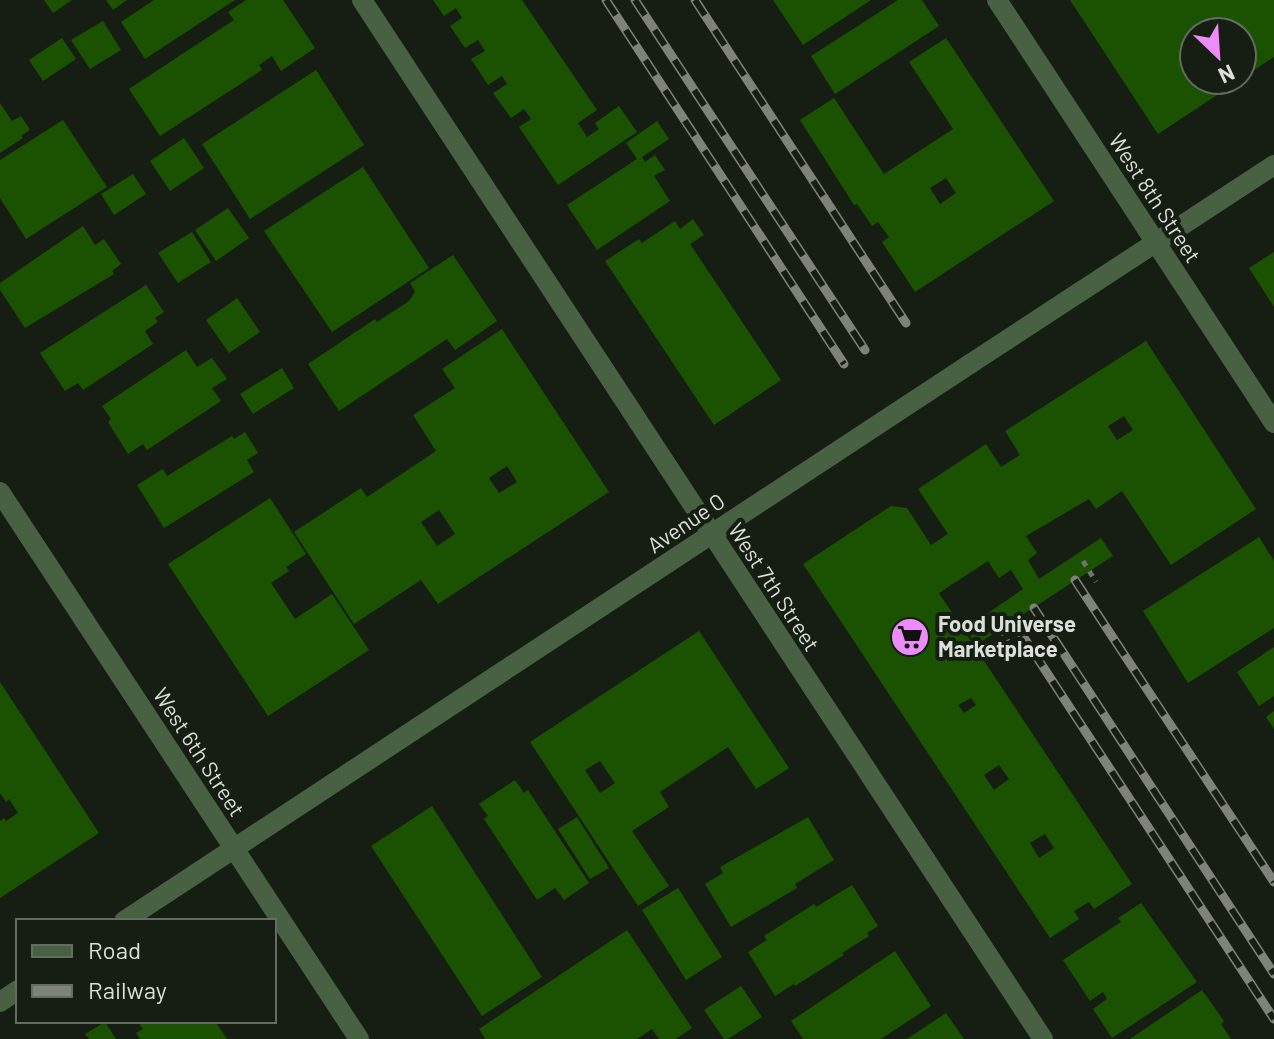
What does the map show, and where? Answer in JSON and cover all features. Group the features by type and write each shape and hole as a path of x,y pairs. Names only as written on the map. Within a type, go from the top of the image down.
{"street":[{"name":"West 7th Street","path":"362,0 1043,1039"},
{"name":"West 8th Street","path":"997,0 1274,423"},
{"name":"Avenue O","path":"127,919 1274,165"},
{"name":"West 6th Street","path":"0,492 359,1039"}],"path":[{"path":"1083,561 1096,582"},
{"path":"994,620 1008,641"}],"building":[{"path":"44,0 72,0 53,13"},
{"path":"106,0 127,0 113,10"},
{"path":"154,0 235,0 145,59 121,22"},
{"path":"246,0 283,0 315,48 281,71 272,56 259,65 262,70 160,136 129,89 234,20 228,12"},
{"path":"433,0 522,0 597,110 578,123 587,137 599,129 595,123 619,106 637,132 558,185 519,127 531,119 524,109 511,118 493,93 507,84 502,76 488,85 471,59 485,51 478,40 465,48 450,26 462,18 456,8 444,16"},
{"path":"773,0 871,0 803,45"},
{"path":"898,0 922,0 939,26 835,94 811,56"},
{"path":"1070,0 1274,0 1274,57 1258,68 1258,16 1178,16 1178,96 1216,96 1158,134"},
{"path":"103,21 121,50 90,69 71,40"},
{"path":"62,38 76,59 43,81 29,60"},
{"path":"946,38 1054,201 915,292 882,242 889,237 878,222 872,226 857,204 854,205 800,120 834,98 884,174 953,129 909,62","holes":["946,178 956,193 940,204 930,188"]},
{"path":"316,70 364,145 250,219 202,144"},
{"path":"0,103 12,121 21,116 30,130 0,153"},
{"path":"63,120 107,187 26,239 0,198 0,160"},
{"path":"657,121 669,139 642,157 645,162 655,155 665,170 654,176 670,201 597,250 567,205 637,159 626,143"},
{"path":"184,138 204,168 170,191 150,161"},
{"path":"363,167 429,268 332,332 264,231"},
{"path":"133,174 146,194 114,215 101,194"},
{"path":"228,208 249,238 216,261 195,230"},
{"path":"693,219 704,235 690,244 781,380 714,425 605,261 639,239 642,243 675,221 680,229"},
{"path":"83,226 95,245 104,239 121,264 112,271 114,274 25,328 0,290 0,283"},
{"path":"192,232 211,262 178,283 158,253"},
{"path":"1274,252 1274,307 1249,268"},
{"path":"453,255 497,321 455,350 447,339 339,411 308,364 375,319 377,322 409,301 415,292 410,283"},
{"path":"146,285 164,312 155,318 158,322 145,331 153,344 83,390 78,383 65,391 40,353"},
{"path":"237,298 260,332 229,353 206,320"},
{"path":"502,329 609,492 438,604 421,580 354,624 294,532 361,488 367,497 436,451 413,415 455,388 442,369","holes":["507,466 517,482 499,493 489,478","439,510 455,534 437,546 421,522"]},
{"path":"1146,341 1256,509 1171,565 1122,491 1096,509 1089,499 1026,536 1037,553 1028,560 1039,579 1101,538 1113,556 976,645 965,629 1023,589 1011,570 999,578 988,561 939,593 1132,884 1094,909 1089,902 1074,911 1079,919 1050,938 803,564 891,506 907,508 931,545 948,534 918,489 986,444 1001,467 1020,455 1005,431","holes":["1124,416 1133,430 1117,440 1108,426","971,698 976,705 964,713 958,705","999,765 1009,779 994,790 984,775","1045,834 1054,848 1039,858 1030,843"]},
{"path":"186,350 197,367 212,358 227,379 212,388 221,401 147,450 143,444 128,454 102,406"},
{"path":"282,368 294,388 253,414 240,394"},
{"path":"245,432 258,453 247,460 254,472 164,528 137,485 163,469 167,476 232,436 234,439"},
{"path":"270,498 306,554 286,567 289,571 271,583 295,619 332,594 369,650 268,716 168,564"},
{"path":"1259,537 1274,561 1274,628 1188,683 1143,611"},
{"path":"699,631 789,768 756,789 728,747 660,792 669,807 632,831 669,886 638,906 530,742","holes":["600,761 615,783 600,793 585,770"]},
{"path":"1274,647 1274,696 1259,706 1237,672"},
{"path":"0,682 99,833 0,898 0,821 4,818 6,821 18,813 9,799 6,802 0,793"},
{"path":"1274,711 1274,729 1266,717"},
{"path":"515,780 524,793 528,790 589,883 564,900 555,888 537,900 484,819 488,816 479,804"},
{"path":"432,806 542,977 482,1016 371,846"},
{"path":"577,817 609,868 590,879 558,829"},
{"path":"808,817 834,860 795,884 797,888 731,927 705,884 723,873 720,867"},
{"path":"852,885 878,926 867,933 869,936 842,953 844,955 775,996 748,952 767,940 764,936 814,904 816,907"},
{"path":"678,888 722,957 686,980 642,910"},
{"path":"1141,903 1197,982 1112,1038 1093,1009 1107,999 1103,992 1090,1001 1063,960 1121,922 1118,918"},
{"path":"627,930 692,1028 676,1039 659,1039 652,1029 637,1039 485,1039 479,1029"},
{"path":"895,951 931,1006 881,1039 803,1039 791,1021"},
{"path":"741,986 762,1017 724,1039 704,1010"},
{"path":"1202,990 1224,1021 1221,1024 1231,1039 1130,1039"},
{"path":"946,1013 964,1039 907,1039"},
{"path":"106,1023 116,1039 89,1039 85,1034"},
{"path":"138,1023 216,1023 227,1039 140,1039 136,1033 143,1029"}],"railway":[{"path":"606,0 844,364"},
{"path":"635,0 865,350"},
{"path":"695,0 906,323"},
{"path":"1075,580 1274,882"},
{"path":"1034,608 1274,974"},
{"path":"1013,621 1274,1019"}],"place":[{"name":"Food Universe Marketplace","path":"910,637"}]}
